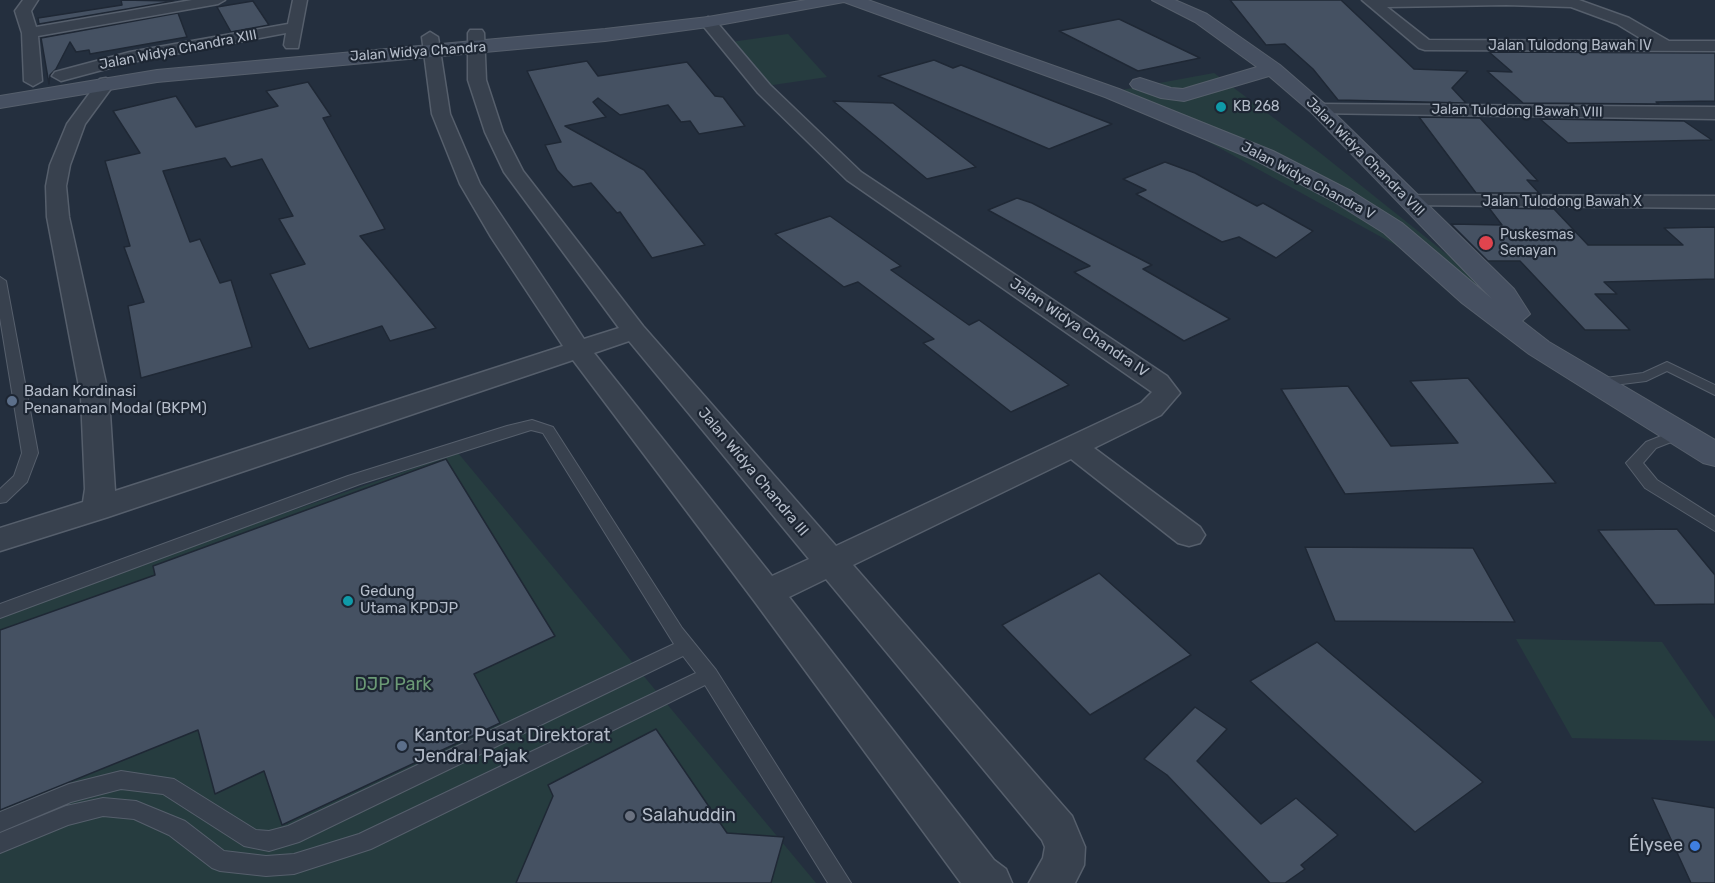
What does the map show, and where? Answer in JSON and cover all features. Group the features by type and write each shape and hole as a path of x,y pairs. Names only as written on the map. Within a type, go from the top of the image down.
{"street":[{"path":"31,0 23,11 30,33 33,81"},
{"path":"112,0 119,17"},
{"path":"30,33 218,0"},
{"path":"291,48 300,0"},
{"name":"Jalan Widya Chandra","path":"476,40 756,0"},
{"name":"Jalan Widya Chandra","path":"0,102 106,83 234,67 431,44 708,22 836,0"},
{"name":"Jalan Widya Chandra V","path":"850,0 1112,93 1265,156 1342,196 1393,228 1427,255 1472,297 1539,348 1715,455"},
{"path":"906,0 1168,94 1184,95 1247,76 1278,73"},
{"name":"Jalan Widya Chandra VIII","path":"1161,0 1201,18 1278,73 1319,109 1504,295 1539,348"},
{"path":"1370,2 1573,3 1623,21 1666,46"},
{"name":"Jalan Tulodong Bawah IV","path":"1370,2 1425,45 1715,46"},
{"name":"Jalan Widya Chandra IV","path":"708,22 764,89 854,176 1158,382 1166,393 1151,409 768,593"},
{"name":"Jalan Widya Chandra XIII","path":"62,76 139,55 295,27"},
{"name":"Jalan Widya Chandra III","path":"476,40 477,80 494,132 514,172 634,331 1058,829 1065,847 1063,866 1050,883"},
{"path":"431,44 441,114 470,184 502,237 577,348 768,593 979,874 991,883"},
{"name":"Jalan Widya Chandra","path":"0,86 208,55 291,48 431,44"},
{"path":"97,510 100,489 95,397 58,217 57,186 60,165 76,124 106,83"},
{"name":"Jalan Tulodong Bawah VIII","path":"1319,109 1715,113"},
{"name":"Jalan Tulodong Bawah X","path":"1410,201 1715,202"},
{"path":"1427,255 1458,251"},
{"path":"0,540 97,510 577,348 634,331"},
{"path":"1073,446 1189,535"}],"lane":[{"path":"0,281 30,453 21,478 0,498"},
{"path":"1595,383 1646,376 1663,367 1670,367 1715,391"},
{"path":"1625,402 1646,376"},
{"path":"0,611 354,480 512,429 532,425 548,430 686,646 709,675 840,883"},
{"path":"1679,434 1651,445 1634,463 1651,484 1715,525"},
{"path":"0,822 69,793 121,780 167,785 252,839 268,841 291,835 686,646"},
{"path":"0,843 66,816 103,807 136,810 177,828 220,861 266,866 294,864 363,842 709,675"}],"green space":[{"path":"788,34 827,77 766,86 731,42"},
{"path":"1214,73 1319,152 1523,315 1116,91"},
{"name":"DJP Park","path":"458,453 816,883 0,883 0,612"},
{"path":"1516,639 1662,642 1715,719 1715,741 1572,738"}],"building":[{"path":"121,0 174,1 39,24 38,18 122,5"},
{"path":"1230,0 1341,0 1414,69 1468,71 1452,88 1466,103 1338,100 1313,69 1285,44 1266,45"},
{"path":"253,1 269,25 231,32 217,7"},
{"path":"178,13 187,37 90,54 89,50 76,52 70,42 56,69 50,75 49,84 41,38"},
{"path":"1119,19 1200,58 1138,71 1059,31"},
{"path":"1489,52 1715,53 1715,101 1656,102 1659,104 1523,103 1487,71 1512,72"},
{"path":"934,60 953,68 961,65 1112,124 1049,149 878,76"},
{"path":"587,61 598,76 687,62 715,96 723,97 745,126 699,134 690,121 681,122 668,105 620,115 598,98 593,102 606,117 565,126 644,170 705,245 652,258 620,212 617,213 591,183 573,187 557,170 545,145 561,142 527,71"},
{"path":"308,82 331,116 323,118 385,229 360,236 436,328 390,341 382,326 309,349 270,274 305,264 279,219 293,216 262,159 231,167 225,158 163,171 190,242 200,239 220,283 231,280 252,347 141,378 128,306 144,302 124,247 130,246 105,161 140,153 113,111 176,96 196,127 278,106 266,91"},
{"path":"833,101 893,103 976,167 927,179"},
{"path":"1419,117 1480,118 1538,181 1527,180 1539,193 1476,193"},
{"path":"1540,119 1684,121 1712,140 1568,143"},
{"path":"1165,162 1195,173 1257,206 1263,203 1313,231 1276,258 1239,237 1222,242 1136,194 1146,190 1123,179"},
{"path":"1017,198 1032,203 1152,265 1143,269 1230,319 1184,341 1074,272 1090,266 988,210"},
{"path":"1489,208 1554,209 1588,245 1683,245 1664,228 1715,227 1715,279 1604,282 1617,294 1595,294 1630,330 1585,330 1520,261 1488,261 1451,224 1502,225"},
{"path":"830,216 901,266 891,270 969,325 979,320 1069,385 1011,412 923,343 934,339 858,282 844,287 775,234"},
{"path":"1468,378 1556,483 1345,494 1281,389 1348,386 1391,446 1458,443 1410,381"},
{"name":"Gedung Utama KPDJP","path":"446,459 555,636 474,674 500,723 282,825 264,771 215,794 198,730 0,810 0,630 155,575 153,566"},
{"path":"1677,529 1715,575 1715,604 1655,605 1598,530"},
{"path":"1305,547 1473,548 1515,622 1335,621"},
{"path":"1099,573 1191,655 1090,715 1002,625"},
{"path":"1317,642 1483,782 1415,832 1250,681"},
{"path":"1195,707 1227,729 1197,761 1261,824 1296,798 1338,835 1301,865 1305,869 1285,883 1270,883 1167,775 1144,759"},
{"name":"Salahuddin","path":"656,729 727,833 784,837 771,883 516,883 553,796 548,785"},
{"name":"Élysee","path":"1652,798 1715,808 1715,883 1691,883"}],"place":[{"name":"KB 268","path":"1221,107"},
{"name":"Puskesmas Senayan","path":"1486,243"},
{"name":"Badan Kordinasi Penanaman Modal (BKPM)","path":"12,401"},
{"name":"Gedung Utama KPDJP","path":"348,601"},
{"name":"Kantor Pusat Direktorat Jendral Pajak","path":"402,746"},
{"name":"Salahuddin","path":"630,816"},
{"name":"Élysee","path":"1695,846"}]}
